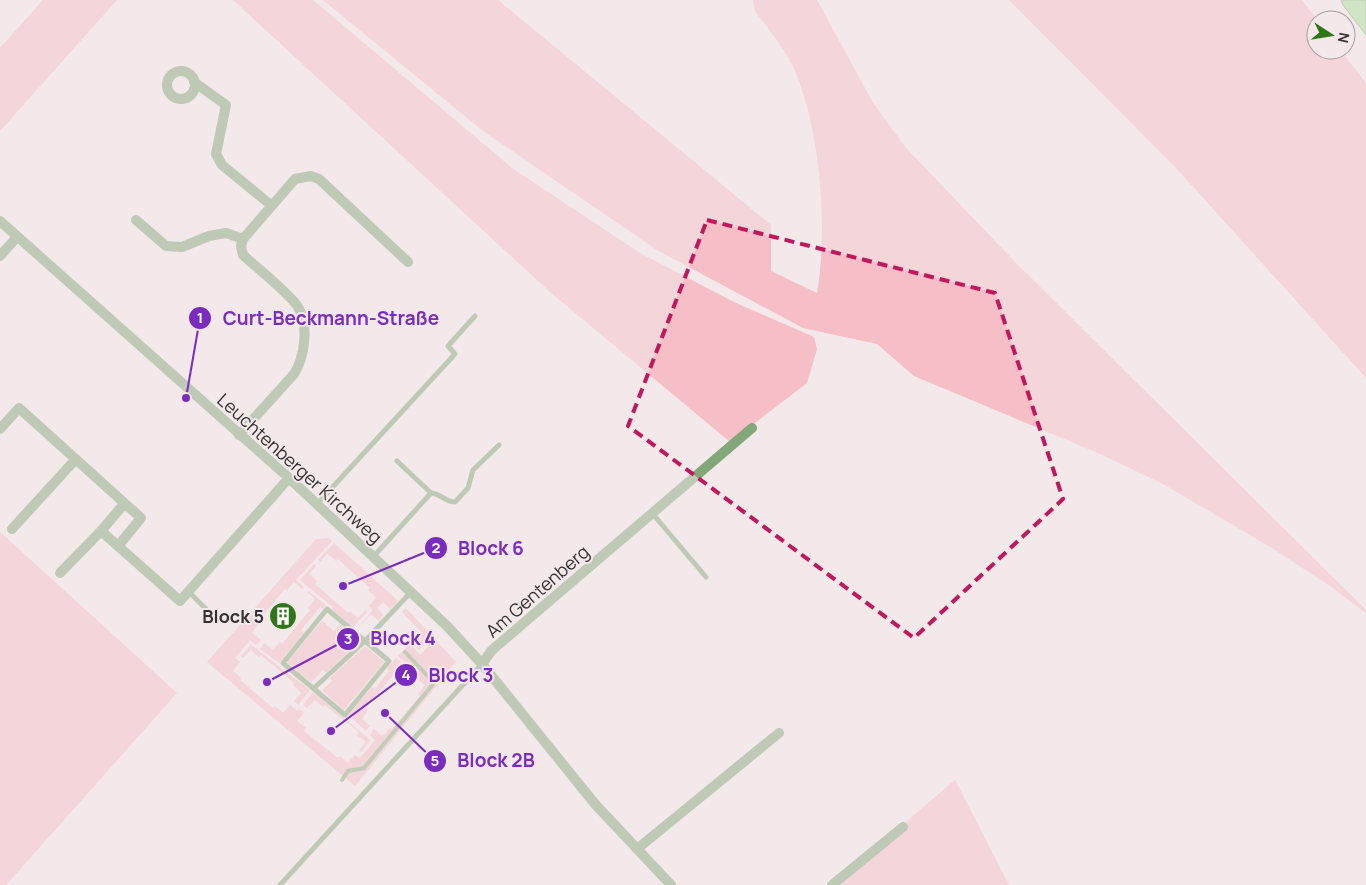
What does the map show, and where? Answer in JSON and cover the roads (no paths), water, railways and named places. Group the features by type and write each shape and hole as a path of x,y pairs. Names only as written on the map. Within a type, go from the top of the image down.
{"street":[{"path":"194,82 226,105 216,154 222,165 271,205"},
{"path":"238,435 294,374 300,364 303,350 302,319 297,306 243,256 240,246 243,239 295,179 304,176 319,179 408,262"},
{"path":"136,220 166,246 182,247 209,236 226,233 243,239"},
{"name":"Leuchtenberger Kirchweg","path":"0,221 238,435 289,478 412,592 482,664 595,804 671,885"},
{"path":"0,256 17,237"},
{"path":"0,428 19,408 141,518 118,546"},
{"name":"Am Gentenberg","path":"482,664 492,650 752,428"},
{"path":"12,529 75,460"},
{"path":"101,531 180,601 289,478"},
{"path":"60,573 124,504"},
{"path":"638,849 780,733"},
{"path":"832,885 902,826"}],"lane":[{"path":"317,505 455,354 448,346 475,316"},
{"path":"397,461 431,493 440,495 450,502 455,502 468,488 474,470 499,444"},
{"path":"374,556 431,493"},
{"path":"652,513 706,578"},
{"path":"189,591 212,614"},
{"path":"314,688 365,641 412,592"},
{"path":"327,610 365,641 389,661 345,715 283,663 327,610"},
{"name":"Am Gentenberg","path":"280,885 482,664"}],"waterway":[{"path":"342,780 348,771 364,768 434,683 405,652"}],"place":[{"name":"Curt-Beckmann-Straße","path":"186,398"},
{"name":"Block 6","path":"343,586"},
{"name":"Block 5","path":"283,616"},
{"name":"Block 4","path":"267,682"},
{"name":"Block 2B","path":"385,713"},
{"name":"Block 3","path":"331,731"}]}
